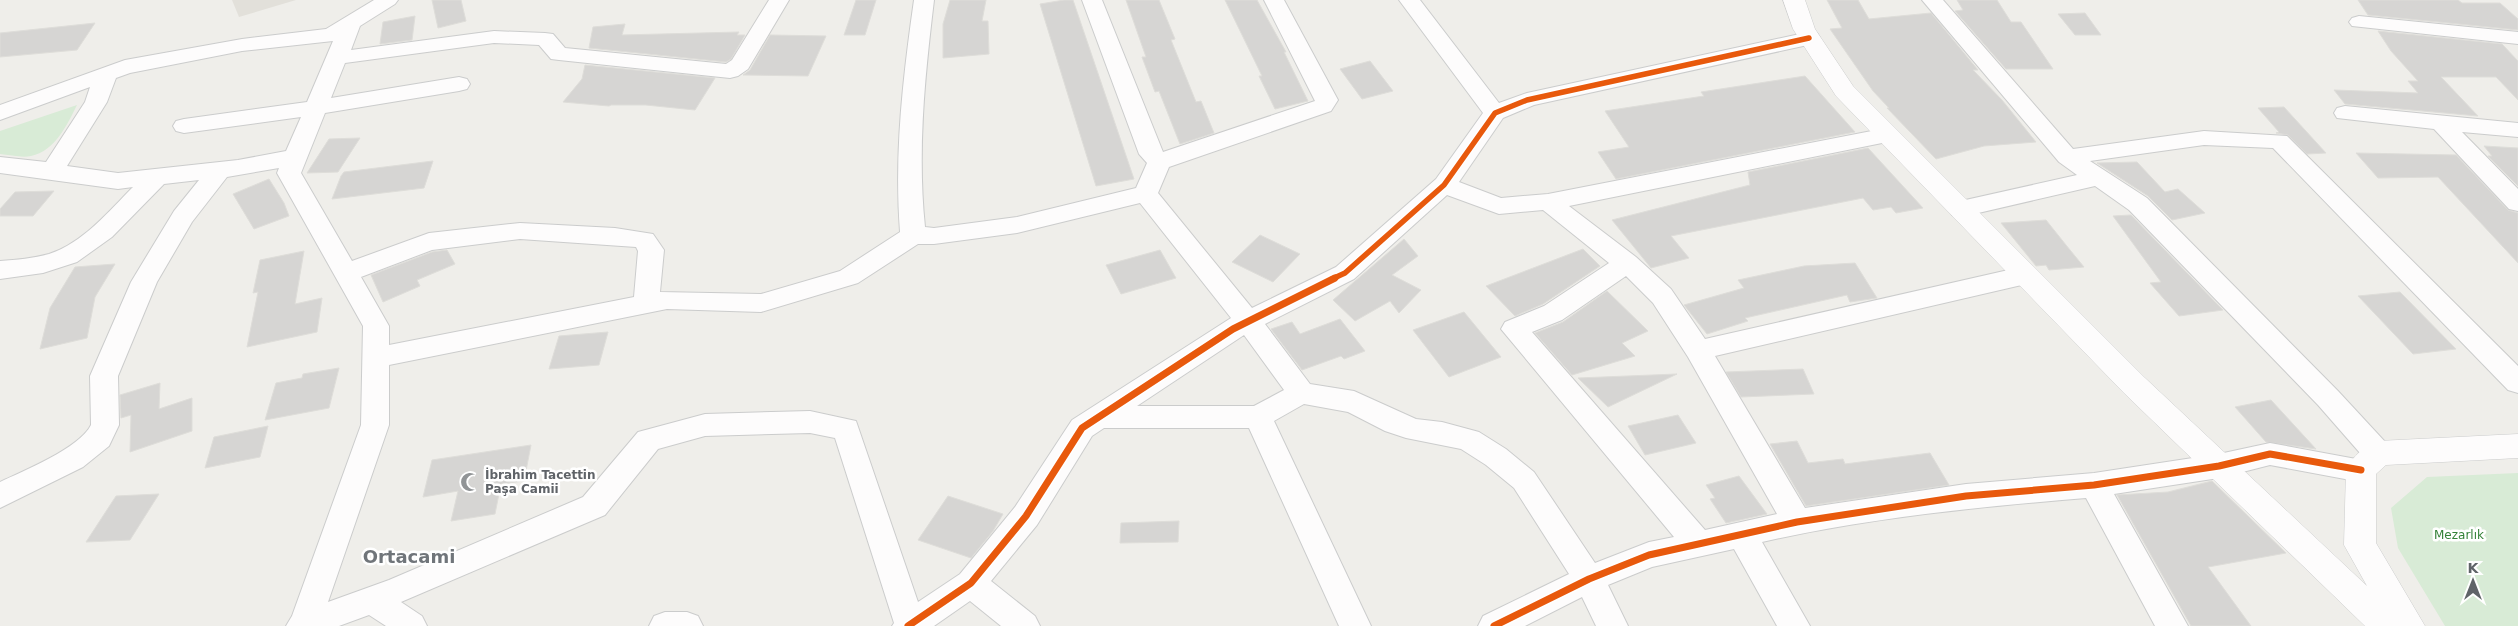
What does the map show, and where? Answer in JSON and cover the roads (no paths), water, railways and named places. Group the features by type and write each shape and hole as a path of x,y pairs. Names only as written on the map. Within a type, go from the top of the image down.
{"street":[{"path":"0,113 125,67 242,45 331,35 388,0"},
{"path":"336,58 494,37 545,39 559,54 730,71 740,64 779,0"},
{"path":"913,235 908,197 917,50 924,0"},
{"path":"1092,0 1151,154 1160,162"},
{"path":"1146,194 1160,162 1323,106 1327,100 1274,0"},
{"path":"1410,0 1495,113"},
{"path":"1794,0 1804,29 1844,91 2134,385 2387,626"},
{"path":"1932,0 2067,157 2138,204 2328,398 2369,462 2360,545 2408,626"},
{"path":"2359,22 2518,38"},
{"path":"304,626 375,425 376,326 289,173 351,23"},
{"path":"304,626 372,600 594,506 648,440 705,425 810,422 846,430 909,625 971,583 1026,516 1082,428 1248,321 1344,272 1444,185 1495,113 1527,100 1809,38"},
{"path":"52,171 96,102 106,74"},
{"path":"184,126 390,97 459,84"},
{"path":"2346,113 2518,130"},
{"path":"2440,122 2518,203"},
{"path":"1444,185 1499,206 1548,202 1886,135"},
{"path":"2067,157 2204,138 2279,141 2518,383"},
{"path":"0,165 118,181 220,170 296,157"},
{"path":"0,496 72,459 99,438 105,425 104,376 144,282 183,217 220,170"},
{"path":"0,270 20,268 67,256 96,236 157,177"},
{"path":"1961,210 2097,178"},
{"path":"376,358 666,300 761,303 849,277 913,235 934,236 1017,225 1146,194"},
{"path":"1146,194 1248,321 1302,393"},
{"path":"1548,202 1627,263 1662,296 1698,350 1797,522"},
{"path":"347,273 429,242 520,231 615,236 644,240 651,250 646,305"},
{"path":"1627,263 1553,312 1514,329 1699,544"},
{"path":"1698,350 2026,275"},
{"path":"1100,417 1258,417 1302,393 1354,402 1395,423 1416,430 1442,433 1469,440 1496,457 1524,480 1589,579 1612,626"},
{"path":"1258,417 1355,626"},
{"path":"1494,626 1589,579 1649,555 1797,522 1966,496 2094,485 2219,466 2270,454 2369,462 2518,446"},
{"path":"2094,485 2172,626"},
{"path":"1742,535 1794,626"},
{"path":"971,583 1024,626"},
{"path":"372,600 411,626"},
{"path":"664,626 687,626"}],"place":[{"name":"İbrahim Tacettin Paşa Camii","path":"470,482"}],"district":[{"name":"Ortacami","path":"409,557"}],"park label":[{"name":"Mezarlık","path":"2459,535"}]}
